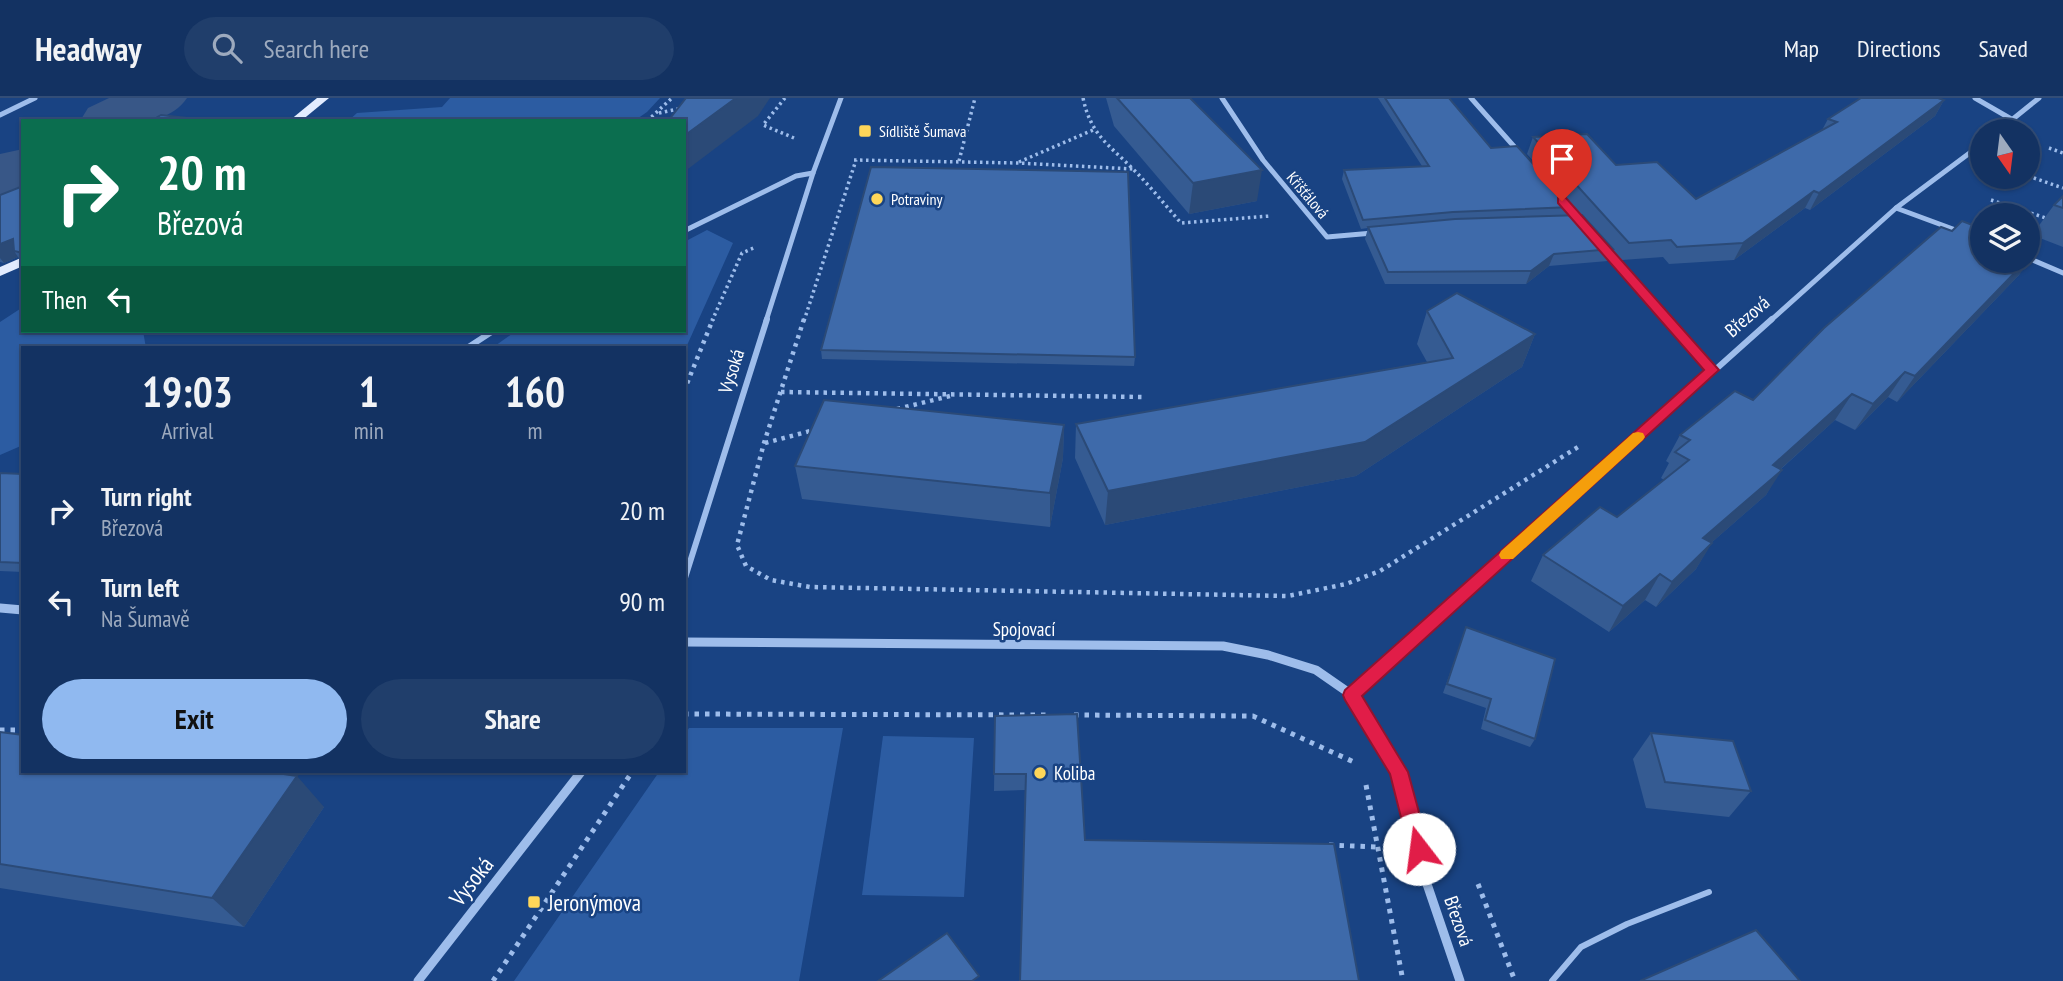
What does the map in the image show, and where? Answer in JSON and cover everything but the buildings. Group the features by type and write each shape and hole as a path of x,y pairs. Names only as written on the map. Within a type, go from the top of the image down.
{"main road":[{"path":"297,119 324,98"},
{"path":"0,272 21,262"}],"street":[{"path":"0,115 34,98"},
{"name":"Vysoká","path":"686,575 817,160 841,98"},
{"name":"Křišťálová","path":"1222,98 1264,160 1327,237 1382,232"},
{"path":"1471,98 1525,160"},
{"path":"1975,98 2011,119"},
{"path":"2014,119 2039,98"},
{"name":"Březová","path":"1461,981 1427,884 1399,772 1352,695 1896,208 1970,153"},
{"path":"686,229 796,176 813,173"},
{"path":"1896,208 1965,234"},
{"path":"1599,242 1712,370"},
{"path":"2040,263 2063,273"},
{"path":"470,346 490,333"},
{"path":"0,608 21,610"},
{"name":"Spojovací","path":"686,642 1223,646 1268,655 1316,670 1352,695"},
{"name":"Vysoká","path":"418,981 580,773"}],"lane":[{"path":"1552,981 1581,947 1627,924 1709,891"}],"path":[{"path":"650,119 673,98"},
{"path":"785,98 762,125 796,139"},
{"path":"959,161 975,98"},
{"path":"1083,98 1093,130 1133,169 1181,223 1309,212"},
{"path":"659,113 686,107"},
{"path":"1018,163 1093,130"},
{"path":"2049,148 2063,153"},
{"path":"817,160 959,161 1133,169"},
{"path":"856,160 764,443 737,545 746,566 771,580 810,587 1288,596 1346,584 1380,571 1582,444"},
{"path":"2040,180 2063,188"},
{"path":"1991,200 2049,219"},
{"path":"686,386 741,253 764,244"},
{"path":"781,392 1142,397"},
{"path":"892,411 956,394"},
{"path":"764,443 815,430"},
{"path":"686,714 1059,715"},
{"path":"1072,715 1253,716 1362,766"},
{"path":"0,730 21,730"},
{"path":"493,981 631,773"},
{"path":"1364,779 1403,981"},
{"path":"1322,845 1377,846"},
{"path":"1478,884 1515,981"}],"shaded area":[{"path":"450,98 660,98 637,119 350,119 357,113 442,107"},
{"path":"707,230 733,243 686,348 495,346 513,333 686,333 686,241"},
{"path":"21,308 21,333 143,333 146,346 21,346 21,446 0,455 0,322"},
{"path":"689,728 843,728 799,981 514,981 658,773 686,773 686,732"},
{"path":"883,736 974,738 964,897 862,895"}],"waterway":[{"path":"114,119 157,98"},
{"path":"0,182 21,169"}],"slow traffic":[{"path":"1507,555 1638,437"}],"place":[{"name":"Sídliště Šumava","path":"865,131"},
{"name":"Potraviny","path":"877,199"},
{"name":"Koliba","path":"1040,773"},
{"name":"Jeronýmova","path":"534,902"}],"route":[{"path":"1419,849 1399,772 1352,695 1712,370 1562,201"}]}
